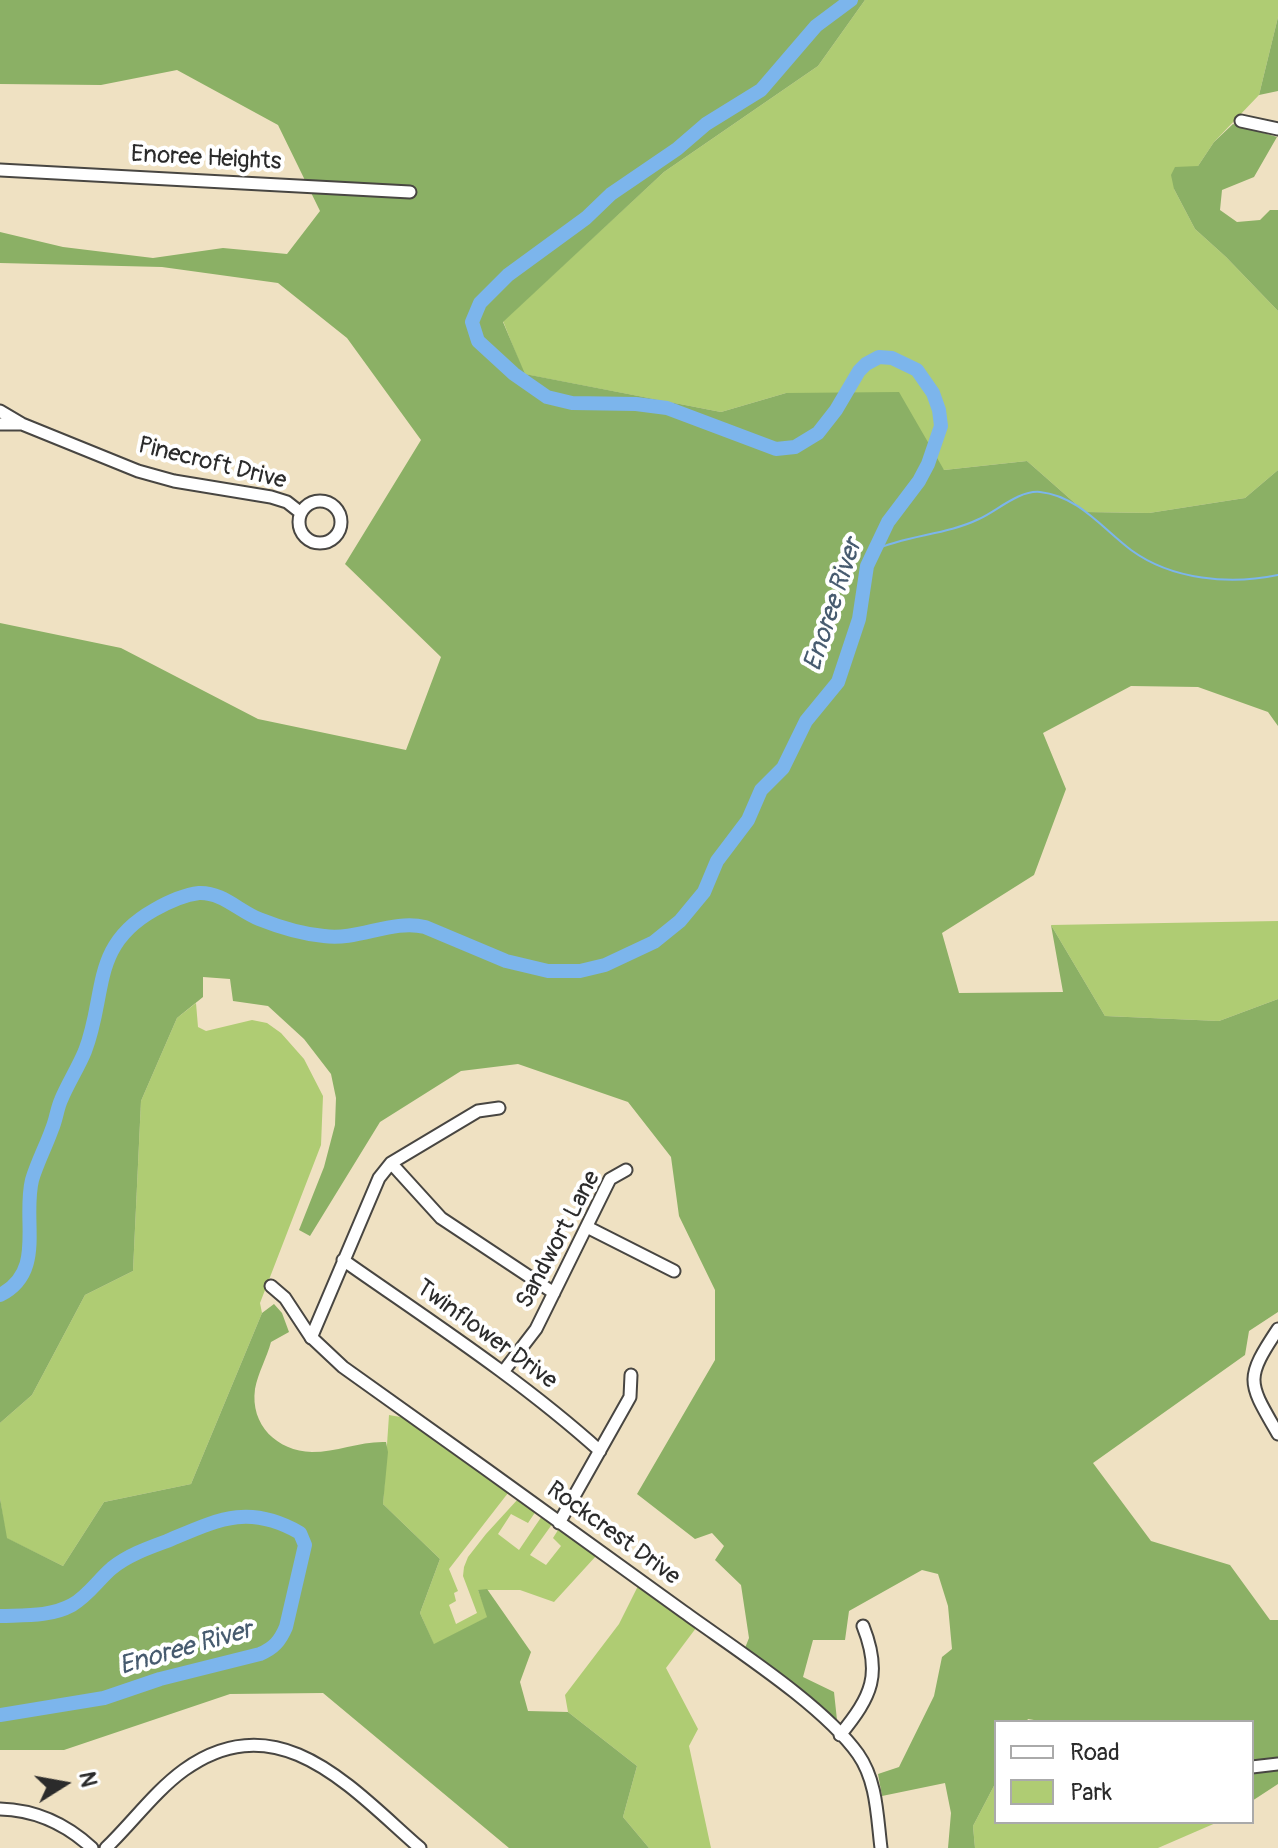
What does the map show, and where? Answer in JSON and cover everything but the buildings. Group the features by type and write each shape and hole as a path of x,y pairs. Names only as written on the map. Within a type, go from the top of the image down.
{"street":[{"path":"1241,121 1278,129"},
{"name":"Enoree Heights","path":"0,170 410,192"},
{"name":"Pinecroft Drive","path":"0,411 22,424 138,471 174,481 271,497 287,502 301,513"},
{"name":"Pinecroft Drive","path":"0,424 22,424"},
{"path":"311,1338 379,1178 391,1163 478,1111 499,1108"},
{"path":"391,1163 441,1218 554,1293"},
{"name":"Sandwort Lane","path":"503,1372 536,1329 610,1179 626,1170"},
{"path":"587,1227 674,1271"},
{"name":"Twinflower Drive","path":"343,1260 503,1372 563,1417 600,1451"},
{"name":"Rockcrest Drive","path":"271,1286 285,1298 311,1338 343,1367 801,1699 854,1749 868,1771 875,1798 881,1848"},
{"path":"1278,1329 1260,1356 1253,1377 1255,1396 1278,1434"},
{"path":"559,1523 630,1397 631,1375"},
{"path":"840,1735 856,1716 870,1688 873,1650 863,1626"},
{"path":"106,1848 182,1772 196,1762 223,1750 256,1745 289,1750 317,1763 420,1848"},
{"path":"1254,1767 1278,1764"},
{"path":"0,1809 43,1816 65,1827 92,1848"}],"green space":[{"path":"0,0 865,0 818,66 664,172 503,322 525,374 721,412 786,393 899,392 944,470 1027,461 1085,512 1149,513 1245,498 1278,470 1278,726 1268,712 1198,687 1131,686 1043,733 1066,789 1034,875 942,933 959,993 1063,992 1051,925 1105,1016 1219,1021 1278,999 1278,1312 1249,1331 1245,1355 1093,1463 1151,1541 1230,1565 1270,1620 1278,1620 1278,1784 1254,1800 1254,1720 994,1720 994,1786 973,1826 975,1848 948,1848 951,1813 945,1783 882,1796 878,1774 899,1767 934,1696 942,1657 952,1649 948,1606 938,1574 922,1570 849,1611 845,1640 813,1640 803,1677 834,1692 837,1720 831,1719 745,1648 749,1638 741,1585 715,1560 724,1546 712,1533 695,1539 637,1494 715,1360 715,1290 679,1216 671,1157 628,1102 518,1064 461,1071 380,1122 310,1236 299,1230 324,1167 335,1125 336,1098 331,1074 304,1039 268,1006 233,1001 230,979 203,977 203,997 177,1018 141,1101 133,1271 85,1295 32,1395 0,1423 0,623 121,648 258,719 406,750 441,657 345,564 421,440 347,338 278,283 162,267 0,263 0,232 63,247 153,258 223,248 287,254 320,211 278,125 177,70 101,85 0,84"},
{"path":"865,0 1278,0 1278,17 1259,95 1174,189 1195,229 1278,311 1278,470 1245,498 1149,513 1085,512 1027,461 944,470 786,393 721,412 524,374 503,321 664,172 818,66"},
{"path":"1278,17 1278,91 1259,95"},
{"path":"1233,124 1277,137 1254,177 1222,190 1220,210 1237,222 1260,220 1270,210 1278,210 1278,311 1195,229 1174,189 1171,175 1175,167 1198,166 1214,142"},
{"path":"1278,921 1278,999 1219,1021 1105,1016 1051,925"},
{"path":"196,1003 198,1027 206,1031 252,1020 267,1023 281,1033 304,1059 323,1096 321,1145 260,1303 262,1313 191,1484 104,1502 63,1566 6,1538 0,1498 0,1423 32,1395 85,1295 133,1271 141,1101 177,1018"},
{"path":"274,1304 282,1313 289,1332 271,1342 256,1383 257,1414 268,1434 288,1447 312,1452 386,1442 388,1452 383,1504 440,1559 420,1613 434,1644 487,1617 478,1590 487,1589 531,1652 520,1682 528,1711 568,1712 637,1766 623,1817 649,1848 509,1848 323,1693 230,1694 64,1750 0,1750 0,1498 7,1538 63,1566 104,1502 191,1484 262,1313"},
{"path":"389,1415 406,1418 508,1493 449,1569 458,1591 454,1593 456,1601 449,1605 456,1624 477,1613 463,1576 468,1557 518,1499 536,1511 528,1523 511,1514 498,1534 519,1550 542,1516 553,1523 530,1555 546,1565 561,1546 553,1538 560,1527 596,1556 554,1602 520,1590 478,1590 488,1617 434,1645 420,1613 440,1559 383,1504"},
{"path":"638,1586 696,1628 666,1668 698,1729 689,1746 711,1848 649,1848 623,1817 637,1766 568,1712 565,1695 619,1624"},
{"path":"994,1786 994,1824 1213,1824 1158,1848 975,1848 973,1826"}],"waterway":[{"name":"Enoree River","path":"0,1295 14,1285 28,1259 32,1180 61,1100 85,1051 110,955 119,939 154,910 181,897 207,894 223,899 259,919 307,934 349,936 413,925 425,927 506,961 548,971 580,971 605,965 654,942 680,921 704,892 717,861 748,820 761,790 783,768 806,721 838,682 859,619 867,566 888,522 928,464 941,426 933,393 917,370 892,358 879,357 859,371 818,433 795,447 776,449 667,408 572,403 547,397 514,374 478,341 472,322 480,303 508,275 706,124 761,90 816,26 851,0"},
{"path":"874,550 966,524 1024,494 1040,492 1078,506 1131,550 1165,568 1202,578 1241,580 1278,575"},
{"name":"Enoree River","path":"0,1616 37,1615 64,1609 83,1597 125,1559 217,1521 248,1517 264,1519 300,1533 305,1545 286,1627 276,1644 265,1652 160,1679 104,1698 0,1715"}]}
